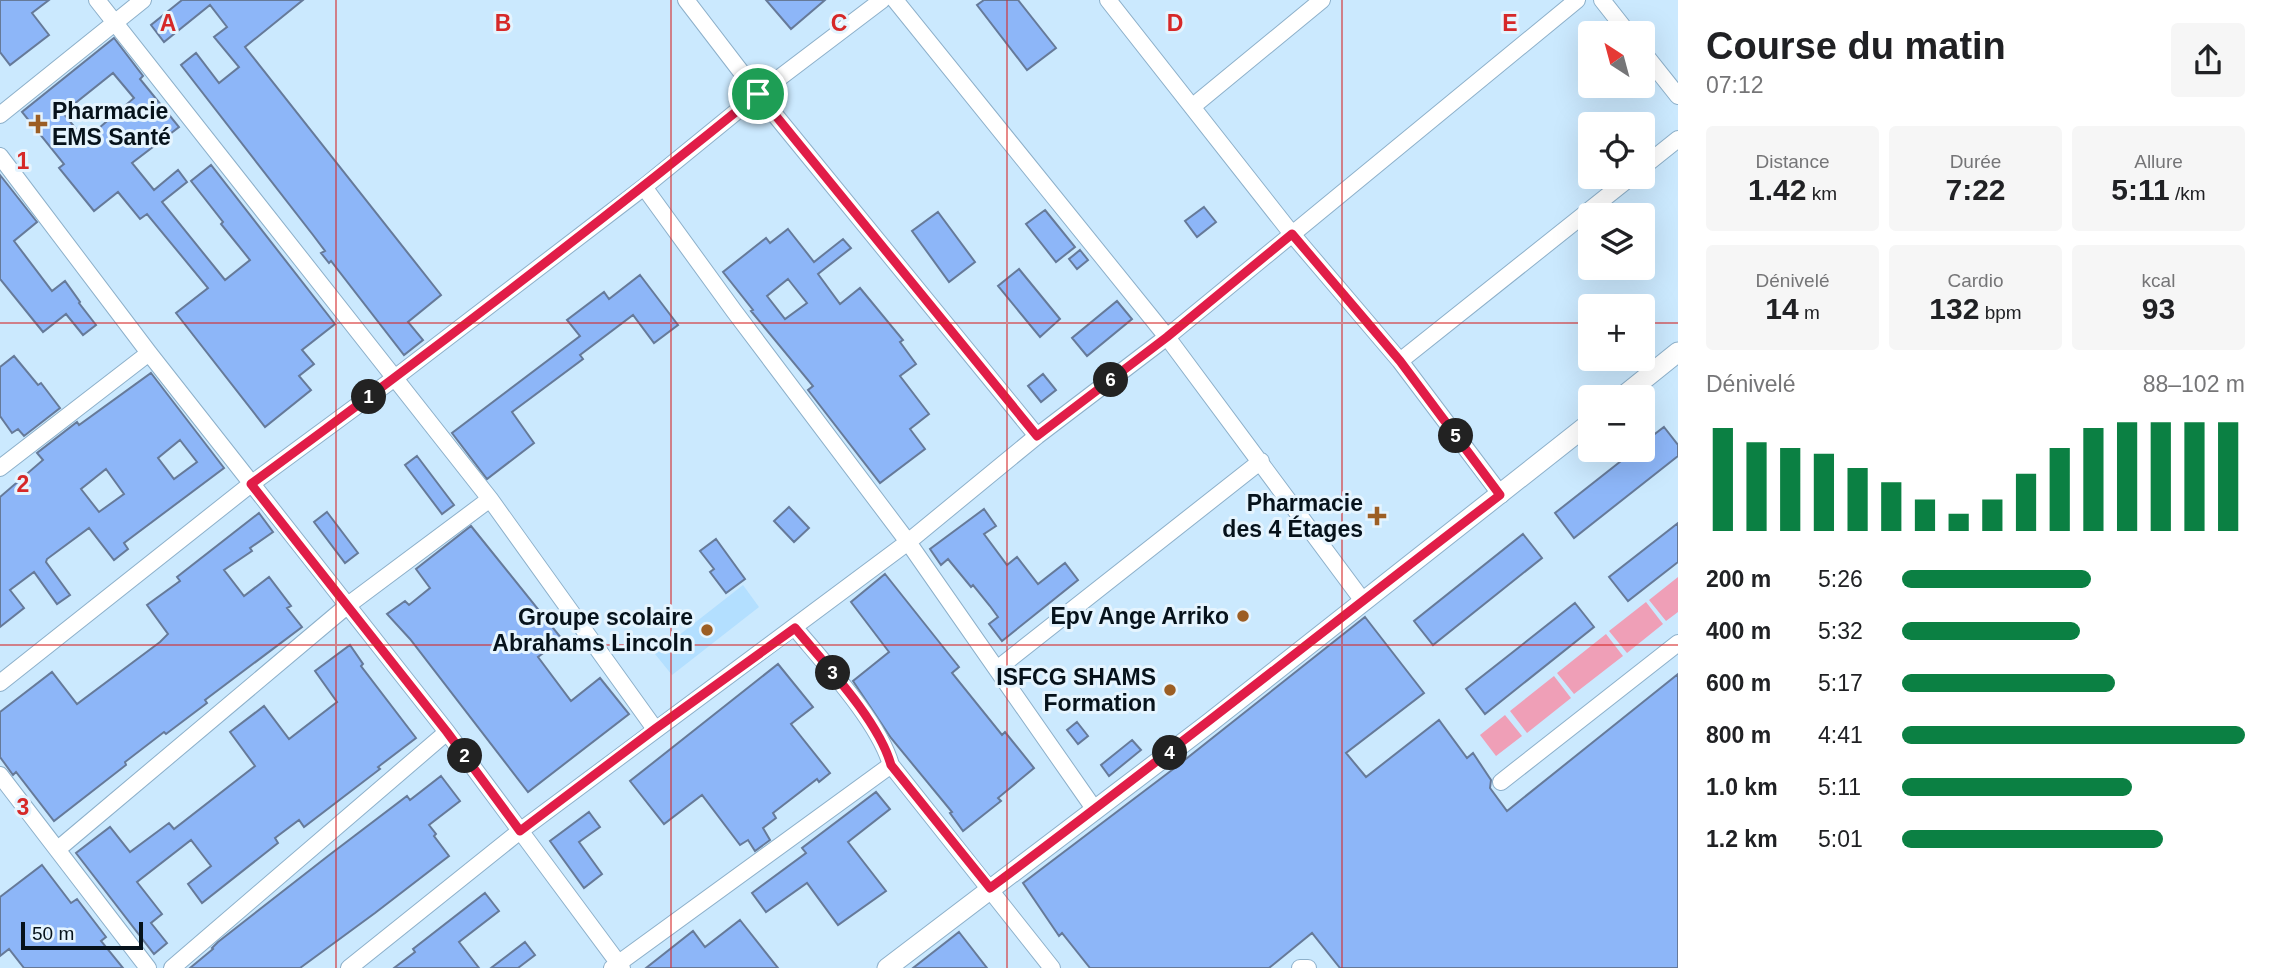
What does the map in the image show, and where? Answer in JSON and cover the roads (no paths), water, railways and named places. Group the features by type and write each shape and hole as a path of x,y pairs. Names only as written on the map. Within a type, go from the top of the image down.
{"street":[{"path":"97,0 490,499 655,729"},
{"path":"0,115 143,0"},
{"path":"686,0 758,94 1037,436"},
{"path":"0,683 251,484 644,187 758,94 882,0"},
{"path":"895,0 1167,337 1363,601"},
{"path":"1108,0 1292,234 1400,361 1500,495"},
{"path":"1192,107 1322,0"},
{"path":"349,968 520,831 908,542 1037,436 1167,337 1577,0"},
{"path":"1602,0 1619,21"},
{"path":"1656,68 1678,96"},
{"path":"1655,157 1678,139"},
{"path":"0,156 149,354 447,732 617,966 891,765"},
{"path":"644,187 908,542 1095,810"},
{"path":"1400,361 1616,189"},
{"path":"1637,385 1678,352"},
{"path":"0,468 149,354"},
{"path":"887,968 1095,810 1578,432"},
{"path":"997,669 1261,461"},
{"path":"58,849 348,605 490,499"},
{"path":"795,628 869,721 886,747 891,765 1052,968"},
{"path":"1501,782 1678,643"},
{"path":"172,968 447,732"},
{"path":"0,775 148,968"},
{"path":"1300,968 1308,968"}],"place":[{"name":"Pharmacie EMS Santé","path":"38,124"},
{"name":"Pharmacie des 4 Étages","path":"1377,516"},
{"name":"Epv Ange Arriko","path":"1243,616"},
{"name":"Groupe scolaire Abrahams Lincoln","path":"707,630"},
{"name":"ISFCG SHAMS Formation","path":"1170,690"}]}
